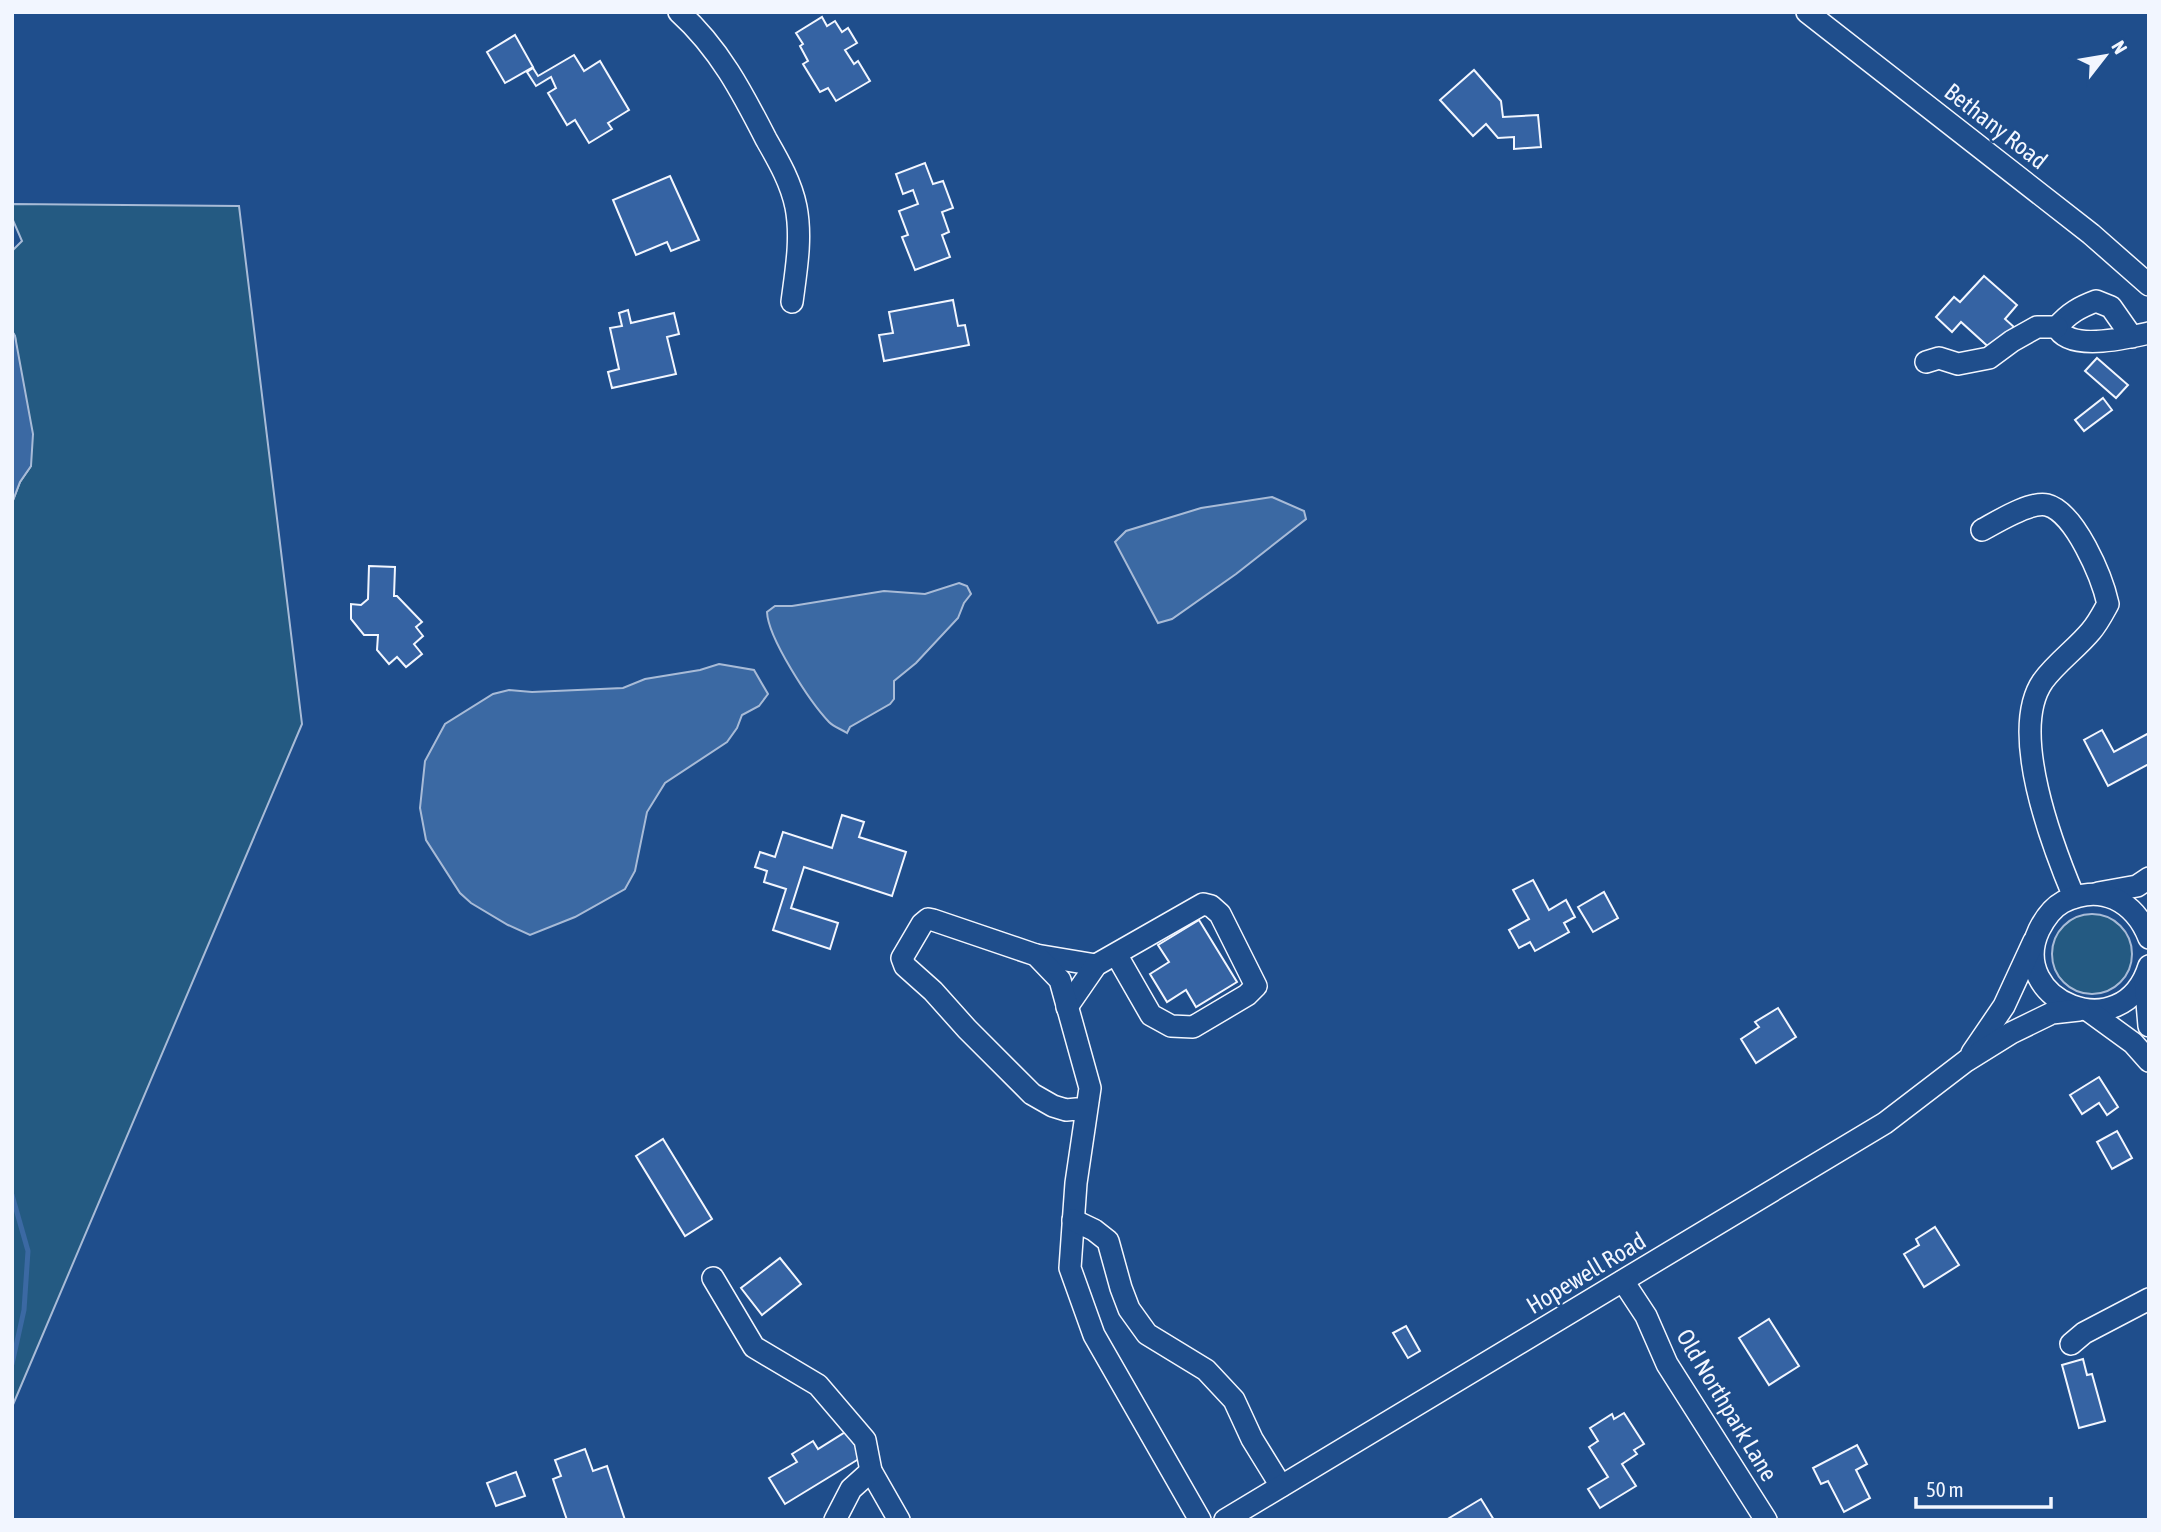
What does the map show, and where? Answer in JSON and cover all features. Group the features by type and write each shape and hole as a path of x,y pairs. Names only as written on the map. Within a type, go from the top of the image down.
{"street":[{"path":"679,12 713,46 733,75 788,179 796,204 799,231 792,302"},
{"name":"Bethany Road","path":"1807,12 2091,234 2149,285"},
{"path":"2057,327 2066,316 2096,301 2112,307 2140,335"},
{"path":"1926,362 1939,358 1958,364 1989,358 2037,327 2057,327"},
{"path":"2057,327 2060,334 2090,342 2140,335"},
{"path":"1982,530 2025,509 2045,505 2064,514 2103,583 2108,604 2092,630 2041,684 2032,714 2032,759 2041,810 2084,895"},
{"path":"2084,895 2137,886 2149,878"},
{"path":"2084,895 2113,898 2130,908 2143,923 2149,938"},
{"name":"Hopewell Road","path":"1966,1061 2004,1006 2044,919 2058,905 2084,895"},
{"path":"1067,1007 1096,965 1203,904 1211,906 1220,914 1256,986 1247,995 1194,1027 1171,1026 1151,1014 1116,954"},
{"path":"1087,1108 1066,1110 1032,1094 933,991 905,966 902,958 922,924 928,919 1035,955 1096,965"},
{"path":"2036,936 2034,955 2038,973 2048,990 2062,1002 2084,1010 2133,1043 2149,1061"},
{"path":"1035,955 1060,980 1090,1088 1076,1183 1070,1268 1094,1335 1200,1520"},
{"path":"2147,973 2149,1026"},
{"name":"Hopewell Road","path":"1225,1520 1885,1123 1966,1061 2011,1033 2052,1013 2106,1010 2122,1003 2135,993 2147,973"},
{"path":"1073,1220 1094,1230 1108,1241 1129,1309 1147,1334 1206,1370 1234,1400 1252,1439 1281,1486"},
{"path":"713,1278 754,1347 818,1385 864,1440 871,1471 899,1520"},
{"name":"Old Northpark Lane","path":"1623,1281 1646,1316 1667,1364 1766,1520"},
{"path":"2071,1344 2084,1333 2149,1299"},
{"path":"835,1520 851,1489 871,1471"}],"shaded area":[{"path":"12,204 239,206 302,724 12,1407 12,503 20,482 31,466 15,336 12,331 12,251 22,241 12,218"},
{"path":"12,331 33,434 31,466 20,482 12,503"},
{"path":"1272,497 1304,511 1306,519 1236,574 1172,619 1158,623 1115,542 1126,531 1201,508"},
{"path":"959,583 967,586 971,594 958,618 916,663 894,681 894,699 890,704 850,727 847,733 829,722 801,685 774,637 767,612 775,606 792,606 884,591 925,594"},
{"path":"719,664 754,670 768,694 759,706 742,715 727,742 665,783 647,812 635,871 625,889 575,917 530,935 471,903 460,893 426,840 420,808 425,761 445,724 493,694 509,690 532,692 623,688 645,679 700,670"},
{"path":"2092,914 2107,917 2120,926 2129,939 2132,954 2129,969 2120,982 2107,991 2092,994 2077,991 2064,982 2055,969 2052,954 2055,939 2064,926 2077,917"}],"building":[{"path":"822,17 827,26 835,21 842,32 848,28 857,43 845,50 854,64 858,61 870,81 836,101 828,88 820,92 803,64 808,61 800,46 803,44 796,33"},
{"path":"515,35 533,67 505,83 487,52"},
{"path":"574,55 584,71 600,61 629,110 608,123 612,129 589,143 575,120 567,125 548,93 556,88 551,77 536,86 527,72 533,68 538,76"},
{"path":"1474,70 1501,101 1503,117 1538,115 1541,147 1514,149 1514,137 1498,138 1486,124 1473,136 1440,100"},
{"path":"925,163 933,184 943,181 953,208 942,212 949,232 942,235 950,257 915,270 902,237 908,235 899,211 918,204 913,190 903,194 896,174"},
{"path":"670,176 699,240 671,251 667,242 636,255 613,200"},
{"path":"1984,276 2017,305 2005,319 2014,327 1993,351 1961,322 1952,332 1936,317 1954,297 1960,302"},
{"path":"953,300 958,326 965,325 969,345 884,361 879,335 893,333 889,312"},
{"path":"628,310 631,323 674,313 679,334 667,337 676,374 612,388 608,372 619,369 610,328 622,326 619,313"},
{"path":"2097,358 2128,385 2116,398 2085,371"},
{"path":"2103,398 2112,410 2084,431 2075,420"},
{"path":"369,566 395,567 394,596 422,622 416,627 423,636 414,644 422,654 406,667 397,657 389,664 377,650 378,635 364,635 351,619 351,604 361,605 368,599"},
{"path":"2102,730 2114,752 2149,733 2149,764 2108,786 2084,740"},
{"path":"842,815 864,822 859,837 906,852 892,896 804,867 791,908 838,923 830,949 773,930 786,889 764,882 767,871 755,867 760,852 775,857 783,832 832,848"},
{"path":"1533,880 1549,910 1566,900 1575,917 1564,923 1569,932 1535,951 1530,942 1519,948 1509,930 1529,919 1513,890"},
{"path":"1604,892 1618,918 1593,932 1578,907"},
{"path":"1199,920 1237,982 1196,1007 1186,990 1167,1002 1150,974 1169,962 1158,945"},
{"path":"1778,1008 1796,1037 1756,1063 1741,1039 1759,1027 1755,1022"},
{"path":"2099,1077 2118,1107 2107,1115 2099,1103 2082,1114 2070,1095"},
{"path":"2117,1131 2132,1158 2112,1169 2097,1142"},
{"path":"663,1139 712,1219 685,1236 636,1156"},
{"path":"1935,1227 1959,1265 1924,1287 1904,1254 1919,1245 1916,1239"},
{"path":"780,1258 801,1284 762,1315 741,1288"},
{"path":"1769,1319 1799,1366 1769,1385 1739,1338"},
{"path":"1406,1326 1420,1351 1408,1358 1393,1333"},
{"path":"2083,1359 2087,1375 2092,1374 2105,1421 2079,1428 2062,1365"},
{"path":"1624,1413 1644,1444 1634,1450 1637,1454 1622,1464 1636,1486 1600,1508 1588,1489 1608,1477 1589,1447 1598,1441 1590,1428 1612,1414 1614,1419"},
{"path":"847,1431 862,1457 785,1504 769,1478 797,1462 792,1454 813,1441 818,1449"},
{"path":"1857,1445 1867,1464 1856,1470 1870,1498 1844,1512 1828,1481 1821,1484 1813,1468"},
{"path":"585,1449 593,1471 607,1466 625,1520 567,1520 553,1479 561,1476 555,1460"},
{"path":"516,1472 525,1496 496,1506 487,1483"},
{"path":"1481,1499 1494,1520 1446,1520"}],"waterway":[{"path":"12,1195 28,1251 24,1310 12,1364"}]}
